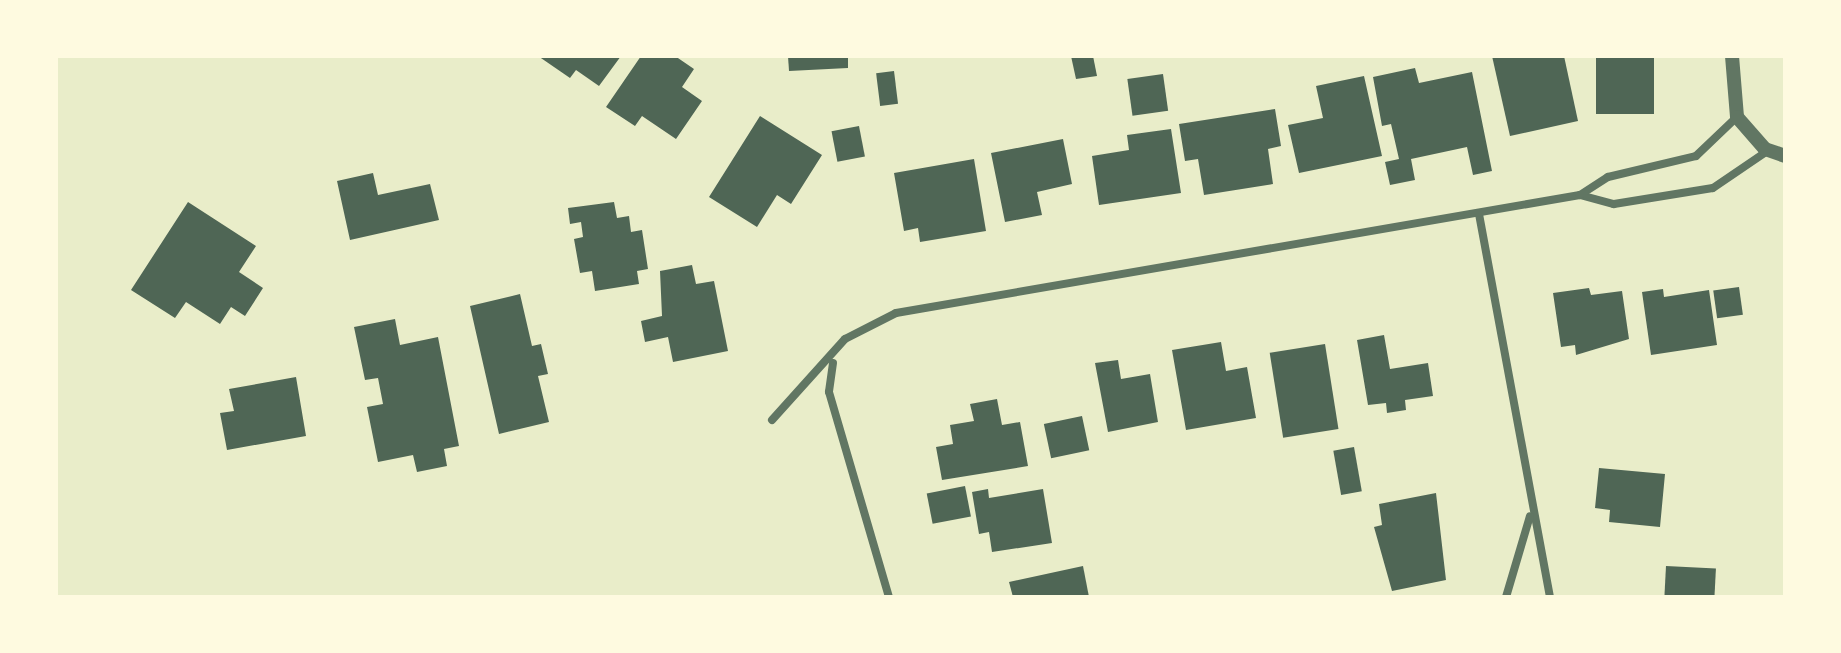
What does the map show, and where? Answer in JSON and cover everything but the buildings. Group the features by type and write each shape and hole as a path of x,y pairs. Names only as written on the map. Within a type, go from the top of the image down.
{"street":[{"path":"1732,56 1737,117 1769,150 1785,156"},
{"path":"772,420 833,361 845,339 896,313 1580,195 1608,177 1696,156 1737,117"},
{"path":"1580,195 1614,204 1713,188 1769,150"},
{"path":"1479,214 1531,511 1550,597"},
{"path":"833,361 829,392 889,597"},
{"path":"1506,597 1531,511"}]}
